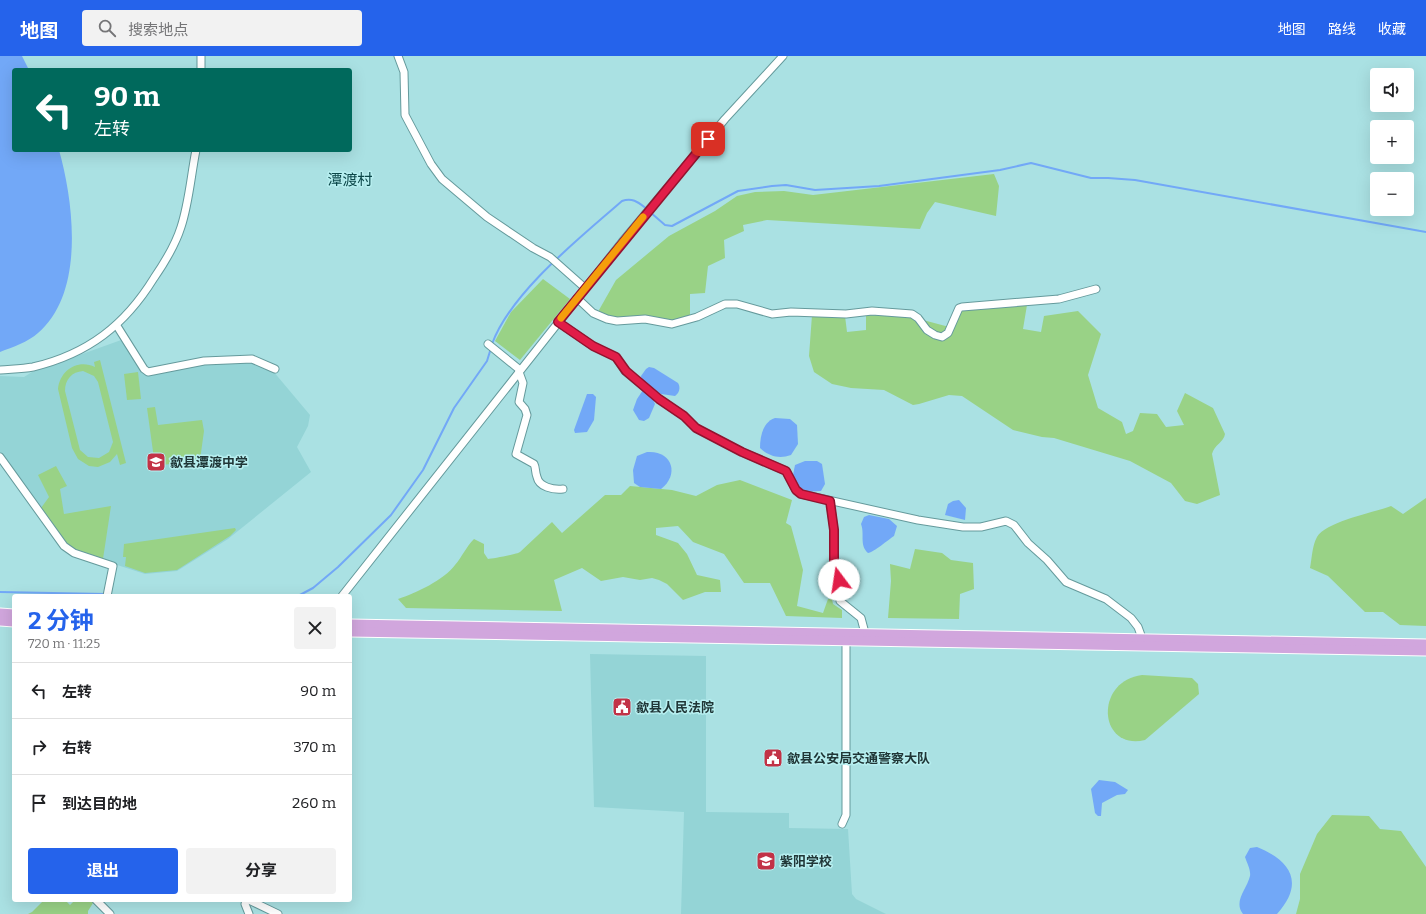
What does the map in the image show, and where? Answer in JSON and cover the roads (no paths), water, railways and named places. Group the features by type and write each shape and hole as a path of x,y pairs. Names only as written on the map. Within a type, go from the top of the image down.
{"main road":[{"path":"0,613 12,614"},
{"path":"0,621 12,622"},
{"path":"352,624 1426,644"},
{"path":"352,632 1426,651"}],"street":[{"path":"201,68 202,56"},
{"path":"398,56 404,72 403,104 406,117 442,179 487,217 533,248 550,257 585,288"},
{"path":"344,594 585,288 720,124 783,56"},
{"path":"0,370 22,369 47,363 86,346 117,326 130,313 143,295 176,241 183,221 196,152"},
{"path":"577,298 593,313 616,321 645,319 672,324 697,317 725,304 737,304 772,314 791,312 846,314 872,310 912,314 918,318 927,330 935,335 942,336 948,333 960,308 962,307 1059,299 1096,289"},
{"path":"558,322 593,346 616,357 626,371 659,399 684,416 696,428 742,452 786,471 796,490 801,494 918,520 963,527 981,527 1006,521 1014,525 1028,543 1047,560 1066,582 1106,599 1131,618 1138,628 1142,638"},
{"path":"117,326 144,369 148,372 204,361 252,359 274,369"},
{"path":"488,344 519,371 523,383 519,402 525,410 527,416 516,454 534,464 537,478 542,484 552,489 563,489"},
{"path":"0,457 64,546 74,553 113,566 107,594"},
{"path":"830,501 834,530 834,561 839,580 840,602 861,618 866,633"},
{"path":"842,824 846,815 846,640"},
{"path":"98,902 110,914"},
{"path":"246,902 245,904 249,914"},
{"path":"252,902 278,914"}],"water":[{"path":"0,56 22,56 28,68 12,68 12,152 59,152 69,195 72,246 69,271 63,295 53,316 38,333 30,339 0,352"},
{"path":"649,367 654,368 678,383 679,389 675,396 661,394 642,382 641,376"},
{"path":"643,390 652,397 655,404 649,418 644,421 639,420 633,410 637,399"},
{"path":"587,394 593,394 596,397 594,420 587,432 575,433 574,430"},
{"path":"775,418 790,419 797,425 798,444 791,455 779,457 771,455 760,448 765,426"},
{"path":"647,452 656,452 662,455 670,464 672,470 670,477 661,489 640,487 634,483 633,470 637,456"},
{"path":"805,461 817,461 822,464 825,484 821,491 804,492 798,489 793,475 795,465"},
{"path":"959,500 966,508 965,520 945,515 948,504"},
{"path":"869,515 889,519 897,526 894,536 868,553 865,550 863,543 861,524 864,517"},
{"path":"1099,780 1115,782 1128,790 1125,794 1117,795 1102,803 1101,816 1098,816 1095,813 1091,789"},
{"path":"1257,847 1278,859 1286,866 1290,874 1292,883 1290,892 1286,903 1277,914 1243,914 1240,909 1240,900 1250,876 1245,857 1250,848"}],"waterway":[{"path":"650,212 665,225 672,226 738,191 786,185 815,190 879,186 1000,170 1031,163 1091,178 1135,180 1426,232"},
{"path":"492,344 501,324 531,285 587,231 622,201 633,200 647,209"},
{"path":"302,594 313,588 338,567 391,515 423,470 454,408 487,361 491,348"},
{"path":"0,592 105,594"}],"place":[{"name":"歙县潭渡中学","path":"156,462"},
{"name":"歙县人民法院","path":"622,707"},
{"name":"歙县公安局交通警察大队","path":"773,758"},
{"name":"紫阳学校","path":"766,861"}],"district":[{"name":"潭渡村","path":"350,180"}]}
